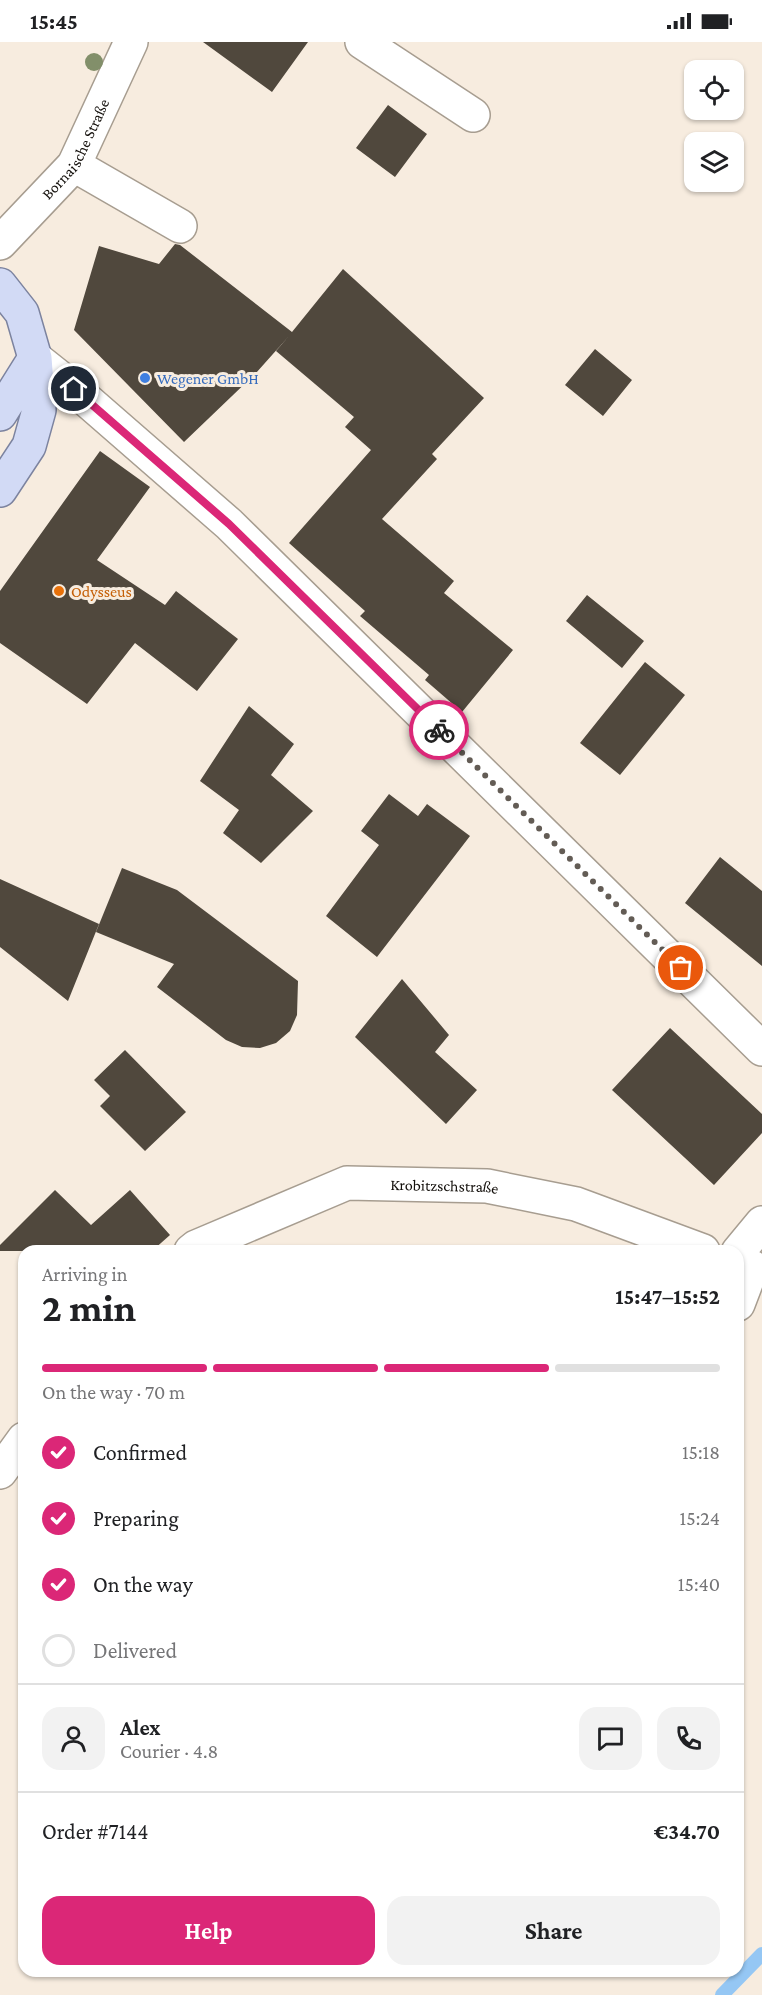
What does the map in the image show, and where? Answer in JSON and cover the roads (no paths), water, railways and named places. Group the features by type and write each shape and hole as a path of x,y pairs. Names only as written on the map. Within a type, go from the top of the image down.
{"main road":[{"path":"0,285 22,313 35,358 39,410 29,446 0,490"},
{"path":"0,414 35,358"}],"street":[{"name":"Bornaische Straße","path":"0,243 75,165 131,42"},
{"path":"362,42 473,115"},
{"path":"75,165 180,226"},
{"path":"35,358 74,389 229,524 762,1049"},
{"name":"Krobitzschstraße","path":"201,1245 347,1183 487,1186 576,1204 687,1245"},
{"path":"747,1263 762,1223"},
{"path":"0,1472 18,1447"}],"waterway":[{"path":"744,1972 762,1954"},
{"path":"722,1995 740,1977"}],"place":[{"name":"Wegener GmbH","path":"145,378"},
{"name":"Odysseus","path":"59,591"}]}
